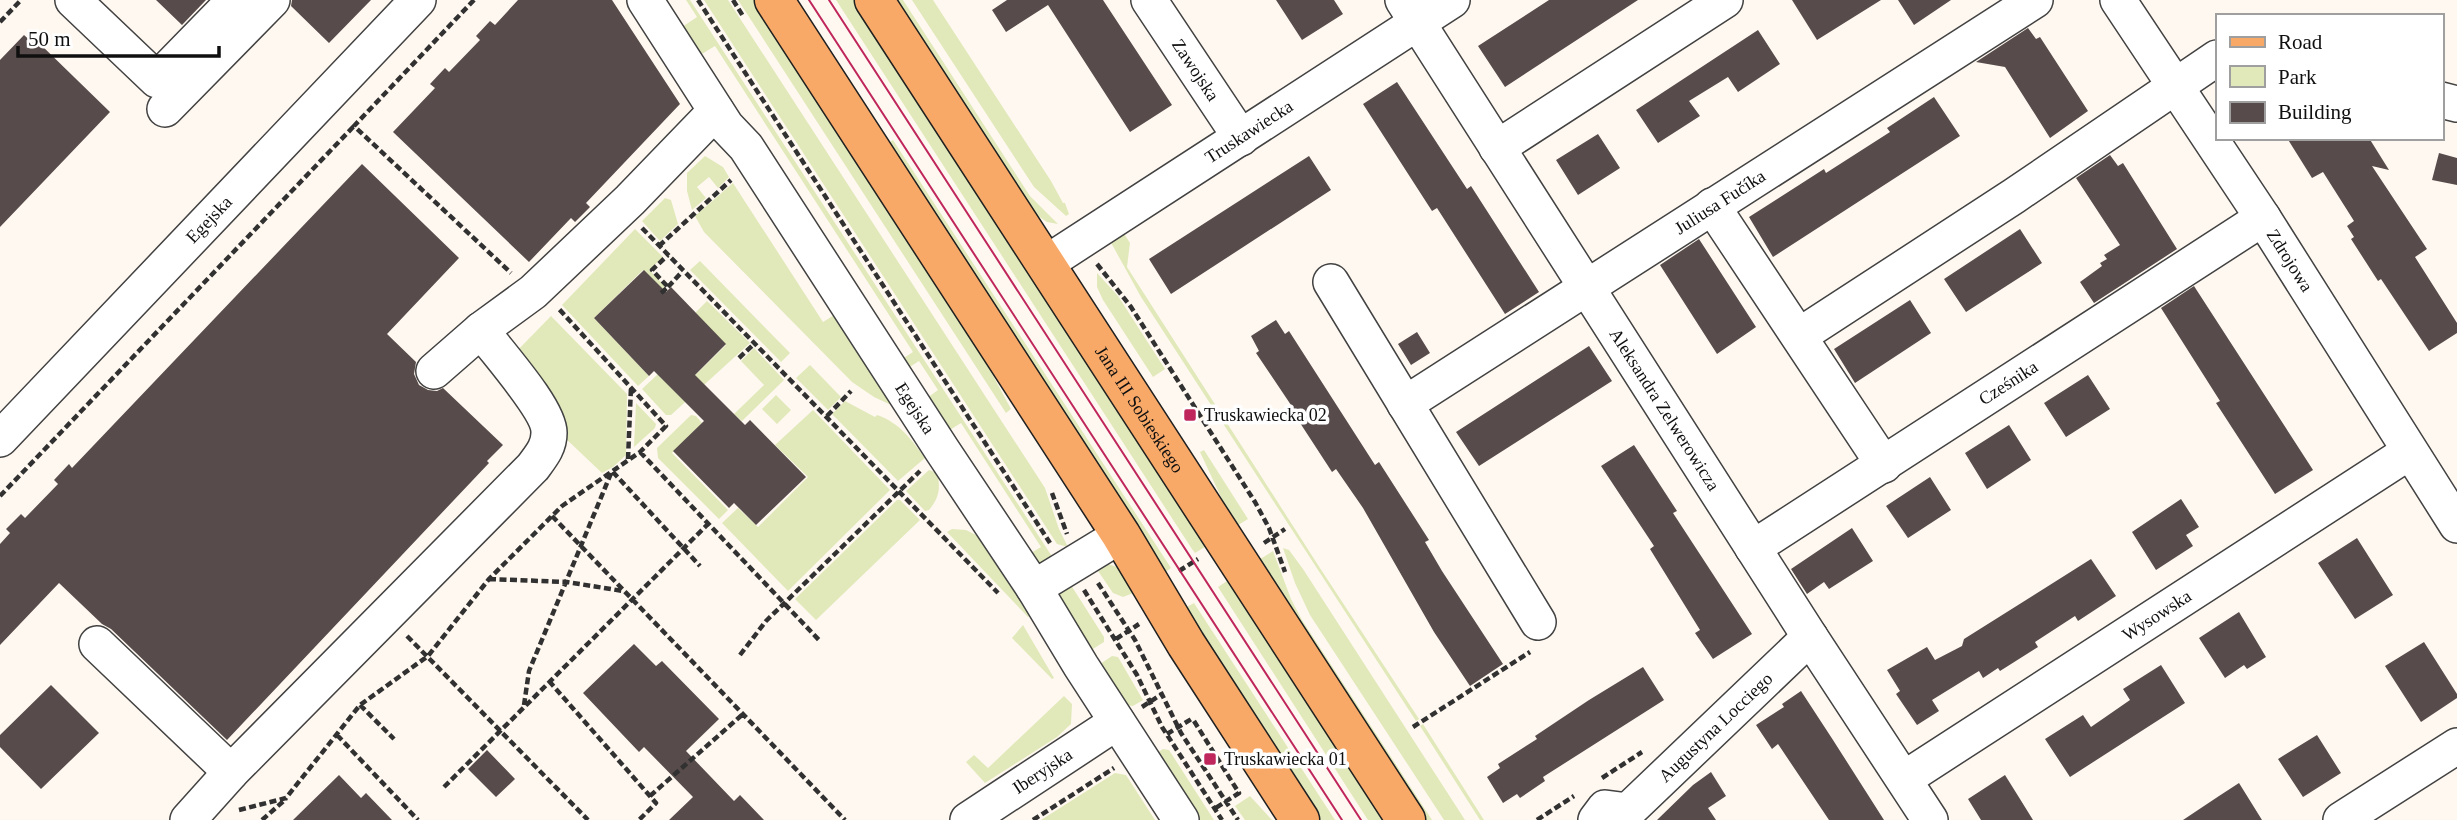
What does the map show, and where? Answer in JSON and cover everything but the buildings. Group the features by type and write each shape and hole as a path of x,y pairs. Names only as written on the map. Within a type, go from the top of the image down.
{"main road":[{"path":"775,0 1121,535 1191,653 1300,820"},
{"name":"Jana III Sobieskiego","path":"874,0 1406,820"}],"street":[{"path":"73,0 157,80 235,0"},
{"path":"165,109 272,0"},
{"name":"Egejska","path":"0,439 418,0"},
{"name":"Egejska","path":"645,0 726,126 746,148 942,450 1020,595 1117,722 1181,820"},
{"name":"Zawojska","path":"1149,0 1241,138"},
{"name":"Truskawiecka","path":"1045,264 1241,138 1410,11 1452,0"},
{"path":"1497,148 1725,0"},
{"name":"Juliusa Fučíka","path":"1405,404 2035,0"},
{"name":"Zdrojowa","path":"2118,0 2263,218 2457,525"},
{"name":"Aleksandra Zelwerowicza","path":"1410,11 1930,820"},
{"path":"1799,336 2014,196 2216,59"},
{"path":"434,371 481,330 533,292 630,200 716,111"},
{"path":"1712,206 1884,465"},
{"name":"Cześnika","path":"1753,548 2263,218"},
{"path":"1331,282 1538,622"},
{"path":"188,820 230,772 544,453 548,442 547,419 481,330"},
{"name":"Wysowska","path":"1904,779 2409,452"},
{"path":"1020,595 1121,535"},
{"name":"Augustyna Locciego","path":"1608,810 1810,637"},
{"path":"97,644 230,772"},
{"name":"Iberyjska","path":"968,820 1117,722"},
{"path":"2342,820 2457,746"}],"path":[{"path":"0,22 21,0"},
{"path":"0,496 474,0"},
{"path":"698,0 1053,547"},
{"path":"354,126 514,276"},
{"path":"659,246 731,180"},
{"path":"649,234 899,491 1020,595"},
{"path":"668,255 652,270 668,287"},
{"path":"1096,262 1131,307 1255,502 1269,528 1286,574"},
{"path":"661,293 680,274"},
{"path":"262,820 286,798 360,705 428,656 489,579 551,516 640,452 667,426 554,304"},
{"path":"738,358 755,343"},
{"path":"628,460 631,387"},
{"path":"827,416 851,391"},
{"path":"740,655 766,621 942,450"},
{"path":"640,452 819,640"},
{"path":"524,705 529,671 612,471"},
{"path":"612,471 700,566"},
{"path":"551,516 845,820"},
{"path":"444,787 708,524"},
{"path":"1172,576 1203,555"},
{"path":"489,579 567,582 624,591"},
{"path":"1096,580 1129,630 1178,727 1238,820"},
{"path":"1082,588 1138,675 1167,734 1222,820"},
{"path":"386,616 588,820"},
{"path":"1116,639 1144,621"},
{"path":"1413,727 1549,639 1538,622"},
{"path":"549,681 656,803 639,820"},
{"path":"360,705 394,738"},
{"path":"650,796 743,714"},
{"path":"1157,740 1193,718"},
{"path":"337,734 418,820"},
{"path":"1593,783 1650,747"},
{"path":"1033,820 1122,763"},
{"path":"228,812 286,798"},
{"path":"1537,820 1608,810"}],"green space":[{"path":"686,0 690,0 1055,561 1040,564 1026,556 1041,547 961,423 945,433 923,401 938,390 919,361 905,370 899,361 913,352 715,46 697,57 679,29 697,17"},
{"path":"704,0 728,0 1045,488 1068,547 1057,544"},
{"path":"738,0 756,0 969,331 1011,409 1006,413"},
{"path":"836,0 855,0 1208,545 1195,553 1192,549"},
{"path":"893,0 903,0 1030,196 1058,224 1047,222 1035,214"},
{"path":"912,0 933,0 1065,203 1069,214 1066,216 1034,187"},
{"path":"893,140 1171,568 1163,574 887,144"},
{"path":"705,156 723,167 729,177 718,188 709,177 697,187 706,198 692,210 687,191 687,173"},
{"path":"733,183 823,322 839,312 894,404 874,397 852,382 704,232 695,216"},
{"path":"665,198 671,200 678,224 660,241 642,221"},
{"path":"635,229 663,257 649,270 665,286 662,289 643,270 594,318 649,376 638,386 562,305"},
{"path":"1121,229 1130,243 1127,267 1419,719 1416,721 1141,297 1109,239"},
{"path":"700,261 790,353 781,362 690,270"},
{"path":"1097,273 1118,296 1165,369 1153,377 1103,300 1097,287"},
{"path":"707,301 750,343 671,415 666,415 642,389 658,374 677,393 726,345 695,313"},
{"path":"551,316 627,394 626,455 602,473 564,437 511,357"},
{"path":"754,348 784,380 742,421 734,414 764,385 741,361"},
{"path":"810,365 841,397 828,410 796,378"},
{"path":"776,395 791,410 777,424 762,409"},
{"path":"845,401 875,417 877,415 892,422 910,438 925,458 898,481 832,414"},
{"path":"636,403 656,424 634,447"},
{"path":"813,410 890,490 788,591 722,523 738,508 758,527 808,477 775,445"},
{"path":"691,415 696,416 702,423 672,453 728,510 719,519 658,458 657,448"},
{"path":"1204,450 1248,519 1235,527 1200,452"},
{"path":"929,470 937,473 939,488 935,501 929,510 925,511 906,491"},
{"path":"897,500 920,520 816,620 795,599"},
{"path":"952,529 966,530 980,537 1030,616 1028,617 947,532"},
{"path":"1283,548 1289,550 1303,569 1465,820 1444,820 1310,615"},
{"path":"1273,551 1302,620 1432,820 1425,820 1257,561"},
{"path":"1108,564 1120,568 1136,592 1123,597 1113,593 1096,568"},
{"path":"1230,579 1387,820 1368,820 1218,587"},
{"path":"1069,582 1104,637 1104,642 1088,652 1058,597 1059,592"},
{"path":"1194,603 1335,820 1319,820 1183,609"},
{"path":"1023,625 1054,678 1052,679 1012,638"},
{"path":"1112,656 1118,657 1143,700 1133,706 1123,705 1097,666"},
{"path":"1064,696 1072,704 1071,724 1057,737 985,783 966,762 974,755 988,768"},
{"path":"1423,724 1484,820 1480,820 1420,726"},
{"path":"1163,749 1169,750 1214,820 1197,820 1154,755"},
{"path":"1115,773 1126,775 1155,820 1041,820"},
{"path":"1250,796 1272,820 1245,820 1235,806"}],"tram line":[{"path":"809,0 1342,820"},
{"path":"829,0 1361,820"}],"place":[{"name":"Truskawiecka 02","path":"1190,415"},
{"name":"Truskawiecka 01","path":"1210,759"}]}
